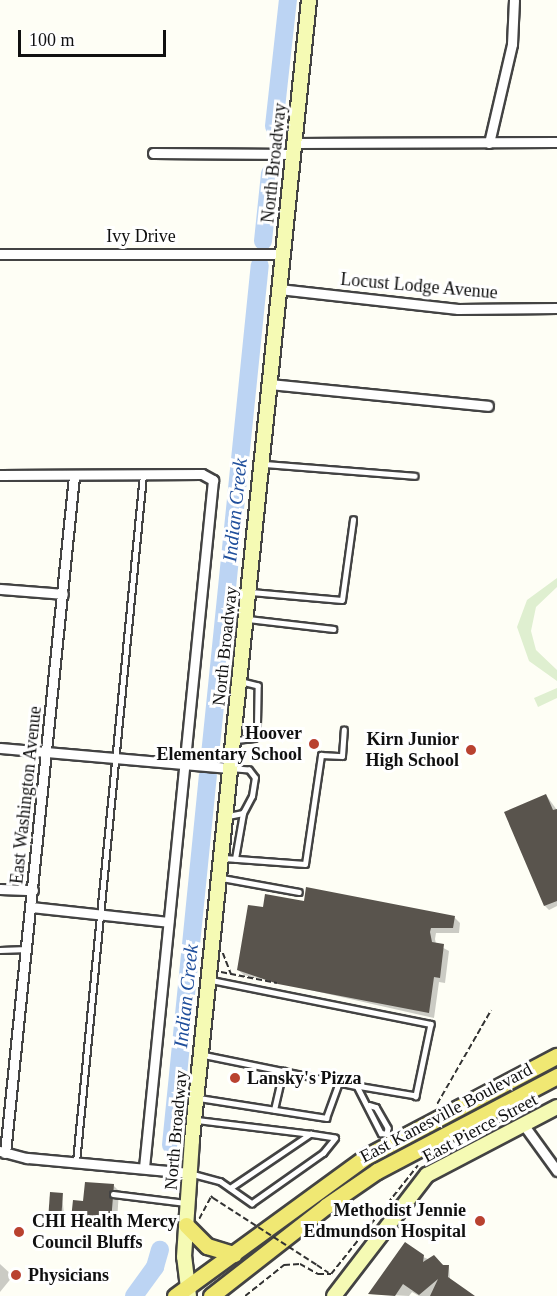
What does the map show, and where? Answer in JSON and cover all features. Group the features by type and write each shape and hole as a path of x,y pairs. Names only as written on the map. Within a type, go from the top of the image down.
{"main road":[{"name":"North Broadway","path":"189,1291 193,1222 188,1203 194,1119 201,1055 214,976 219,878 228,858 225,817 309,0"},
{"name":"East Kanesville Boulevard","path":"175,1296 189,1291 320,1188 389,1138 557,1056"},
{"name":"East Kanesville Boulevard","path":"212,1296 326,1206 377,1171 557,1076"},
{"name":"East Pierce Street","path":"334,1296 427,1175 557,1107"},
{"path":"193,1222 207,1246 234,1254"}],"street":[{"path":"489,143 512,44 514,0"},
{"path":"153,153 557,142"},
{"name":"Ivy Drive","path":"0,254 283,254"},
{"name":"Locust Lodge Avenue","path":"279,289 458,309 557,308"},
{"path":"269,384 488,406"},
{"name":"North Broadway","path":"143,475 201,474 213,480 144,1168"},
{"path":"0,475 143,475"},
{"name":"East Washington Avenue","path":"2,1152 27,949 74,476"},
{"path":"0,589 63,594"},
{"path":"0,748 47,750 230,768"},
{"path":"0,889 33,890"},
{"path":"31,907 168,922"},
{"path":"523,1124 557,1171"},
{"path":"2,1152 190,1173"}],"lane":[{"path":"261,464 415,476"},
{"path":"76,1162 143,475"},
{"path":"248,592 342,600 353,520"},
{"path":"245,619 333,629"},
{"path":"233,740 254,738 257,725 258,686 239,682"},
{"path":"230,768 249,770 255,778 252,796 243,813 228,858 305,864 321,755 342,756 344,730"},
{"path":"225,817 243,813"},
{"path":"219,878 299,892"},
{"path":"0,950 27,949"},
{"path":"201,1055 416,1096 431,1024 214,976"},
{"path":"274,1110 282,1071"},
{"path":"196,1098 326,1118 339,1082"},
{"path":"357,1086 381,1133 389,1138"},
{"path":"369,1106 376,1107 388,1128 389,1138"},
{"path":"190,1173 220,1181 252,1203 258,1201 323,1153 335,1138 194,1119"},
{"path":"231,1188 311,1134"},
{"path":"113,1194 188,1203"}],"path":[{"path":"222,950 231,974"},
{"path":"214,976 231,974 277,983"},
{"path":"435,1107 491,1010"},
{"path":"193,1222 211,1197 331,1274 318,1274 300,1264 284,1265 245,1296"}],"green space":[{"path":"557,578 557,587 536,607 531,631 536,650 557,670 557,681 529,661 517,627 527,600"},
{"path":"557,688 557,698 538,707 534,698"}],"building":[{"path":"546,794 553,810 557,809 557,901 544,906 504,812"},
{"path":"306,887 455,916 453,928 431,928 432,942 444,944 440,978 434,977 429,1013 278,984 237,970 248,905 263,907 265,894 304,901"},
{"path":"85,1182 114,1184 111,1222 71,1219 73,1200 83,1201"},
{"path":"50,1192 63,1193 62,1212 49,1211"},
{"path":"405,1242 424,1255 423,1262 434,1255 443,1265 449,1265 448,1277 475,1296 430,1296 438,1279 419,1295 403,1284 395,1296 368,1294"}],"waterway":[{"name":"Indian Creek","path":"274,126 288,0"},
{"name":"Indian Creek","path":"263,241 270,173"},
{"name":"Indian Creek","path":"210,755 260,266"},
{"name":"Indian Creek","path":"171,1145 208,776"},
{"name":"Indian Creek","path":"134,1296 155,1267 160,1250"}],"place":[{"name":"Hoover Elementary School","path":"314,744"},
{"name":"Kirn Junior High School","path":"471,750"},
{"name":"Lansky's Pizza","path":"235,1078"},
{"name":"Methodist Jennie Edmundson Hospital","path":"480,1221"},
{"name":"CHI Health Mercy Council Bluffs","path":"19,1232"},
{"name":"Physicians","path":"16,1275"}]}
